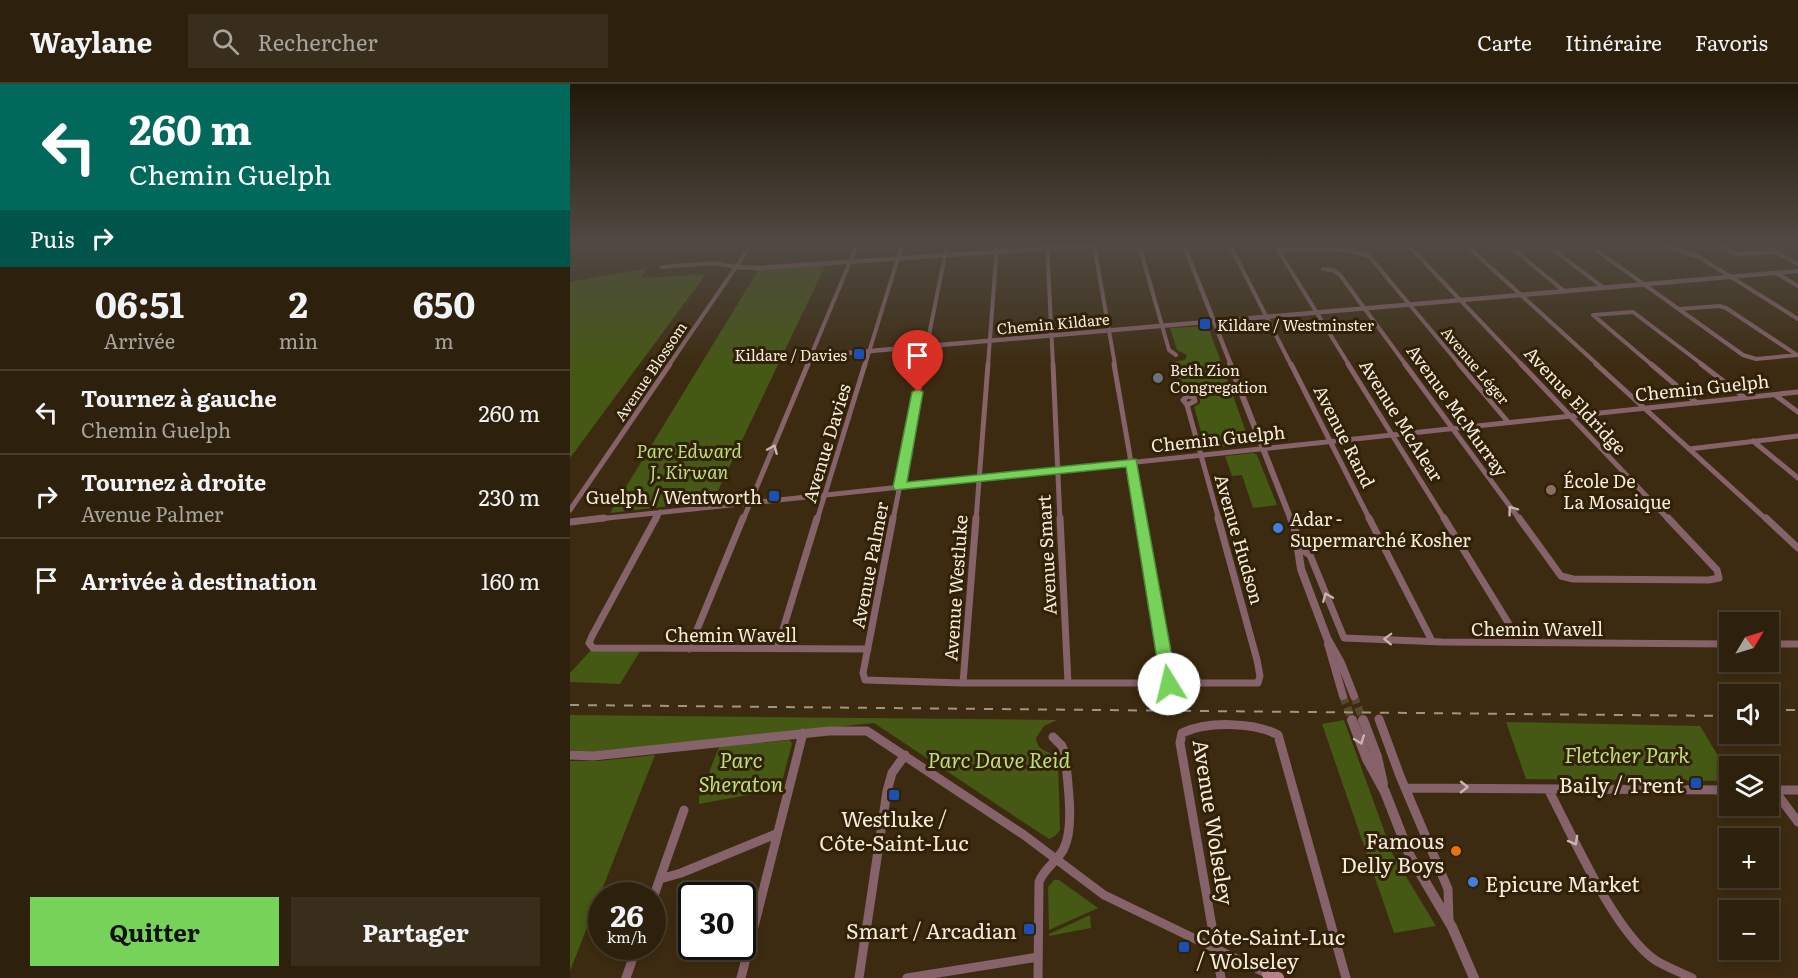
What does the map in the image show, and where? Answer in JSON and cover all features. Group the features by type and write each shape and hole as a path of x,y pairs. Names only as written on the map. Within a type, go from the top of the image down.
{"street":[{"name":"Avenue Blossom","path":"570,510 723,287"},
{"path":"688,649 841,287"},
{"name":"Avenue Davies","path":"777,650 890,287"},
{"name":"Avenue Palmer","path":"939,287 864,679 871,682 963,683"},
{"name":"Avenue Westluke","path":"963,683 993,287"},
{"name":"Avenue Smart","path":"1049,287 1068,683"},
{"path":"963,683 1169,684 1101,287"},
{"path":"1151,287 1170,351 1176,355"},
{"path":"1200,287 1295,529 1301,569 1327,639 1332,664 1343,696"},
{"name":"Avenue Rand","path":"1251,287 1432,641"},
{"name":"Avenue McAlear","path":"1301,287 1520,642"},
{"name":"Avenue McMurray","path":"1349,287 1563,577"},
{"name":"Avenue Léger","path":"1395,287 1508,422"},
{"name":"Avenue Eldridge","path":"1448,287 1717,570 1719,578 1709,580 1563,577"},
{"path":"1512,287 1798,548"},
{"path":"1559,287 1564,291"},
{"name":"Chemin Kildare","path":"812,356 1617,287"},
{"path":"1649,287 1750,358 1797,356"},
{"path":"1746,287 1798,319"},
{"path":"1680,309 1726,308 1797,356"},
{"path":"1697,403 1593,315 1629,311 1636,314 1744,397"},
{"name":"Chemin Guelph","path":"570,522 1798,392"},
{"path":"1775,394 1798,412"},
{"name":"Avenue Hudson","path":"1169,684 1254,685 1260,681 1187,405"},
{"path":"1689,448 1798,436"},
{"path":"1753,441 1798,478"},
{"name":"Chemin Wavell","path":"660,512 592,636 589,643 593,648 868,649"},
{"name":"Chemin Wavell","path":"1298,547 1310,555 1344,638 1719,644"},
{"path":"1327,639 1341,663 1354,696"},
{"path":"1779,644 1798,644"},
{"path":"1379,719 1405,788 1448,889 1449,922"},
{"path":"1352,720 1366,759 1385,792 1413,862 1449,922 1474,978"},
{"path":"1363,720 1377,758 1385,792"},
{"name":"Avenue Wolseley","path":"1221,978 1180,743 1181,735 1194,727 1261,728 1277,734 1346,978"},
{"path":"570,755 612,754 803,734 864,730 1024,834 1095,890 1273,977"},
{"path":"741,978 803,734"},
{"path":"1038,978 1039,882 1042,874 1066,843 1068,821 1065,754 1062,746 1053,737"},
{"path":"859,978 887,791 891,773 905,755"},
{"path":"1405,788 1719,790"},
{"path":"1548,789 1598,885 1629,936 1655,960 1692,978"},
{"path":"1779,790 1798,790"},
{"path":"1779,799 1798,822"},
{"path":"659,882 684,810"},
{"path":"660,879 681,873 776,834"},
{"path":"907,978 1038,957"},
{"path":"626,978 632,960"}],"green space":[{"path":"570,287 697,287 570,458"},
{"name":"Parc Edward J. Kirwan","path":"748,287 815,287 713,501 610,513"},
{"path":"1208,326 1250,443 1206,449 1194,407 1200,403 1200,399 1180,388 1173,362 1185,360 1187,355 1177,350 1170,328"},
{"path":"1254,453 1257,455 1277,505 1253,508 1242,475 1232,476 1225,456"},
{"path":"593,648 642,648 620,684 570,682 570,673"},
{"name":"Parc Dave Reid","path":"570,715 1057,720 1044,726 1036,738 1039,747 1058,759 1060,830 1049,839 874,723 591,752 570,750"},
{"path":"1344,720 1393,855 1436,926 1394,933 1322,724"},
{"name":"Fletcher Park","path":"1506,722 1700,726 1719,757 1719,781 1526,779"},
{"name":"Parc Sheraton","path":"790,740 792,744 780,789 699,804 699,798 719,747"},
{"path":"655,755 605,882 588,882 588,925 570,971 570,761 598,761"},
{"path":"1054,880 1059,880 1098,908 1049,930 1048,887"},
{"path":"1090,915 1091,928 1049,936 1049,934"}],"tunnel":[{"path":"1343,696 1352,720"},
{"path":"1354,696 1363,720"}],"railway":[{"path":"570,705 1719,716"},
{"path":"1779,710 1798,710"}],"place":[{"name":"Kildare / Westminster","path":"1205,324"},
{"name":"Kildare / Davies","path":"859,354"},
{"name":"Beth Zion Congregation","path":"1158,378"},
{"name":"École De La Mosaique","path":"1551,490"},
{"name":"Guelph / Wentworth","path":"774,496"},
{"name":"Adar - Supermarché Kosher","path":"1278,528"},
{"name":"Baily / Trent","path":"1696,783"},
{"name":"Westluke / Côte-Saint-Luc","path":"894,795"},
{"name":"Famous Delly Boys","path":"1456,851"},
{"name":"Epicure Market","path":"1473,882"},
{"name":"Smart / Arcadian","path":"1029,929"},
{"name":"Côte-Saint-Luc / Wolseley","path":"1184,947"}],"route":[{"path":"918,392 899,487 1132,462 1169,684"}]}
